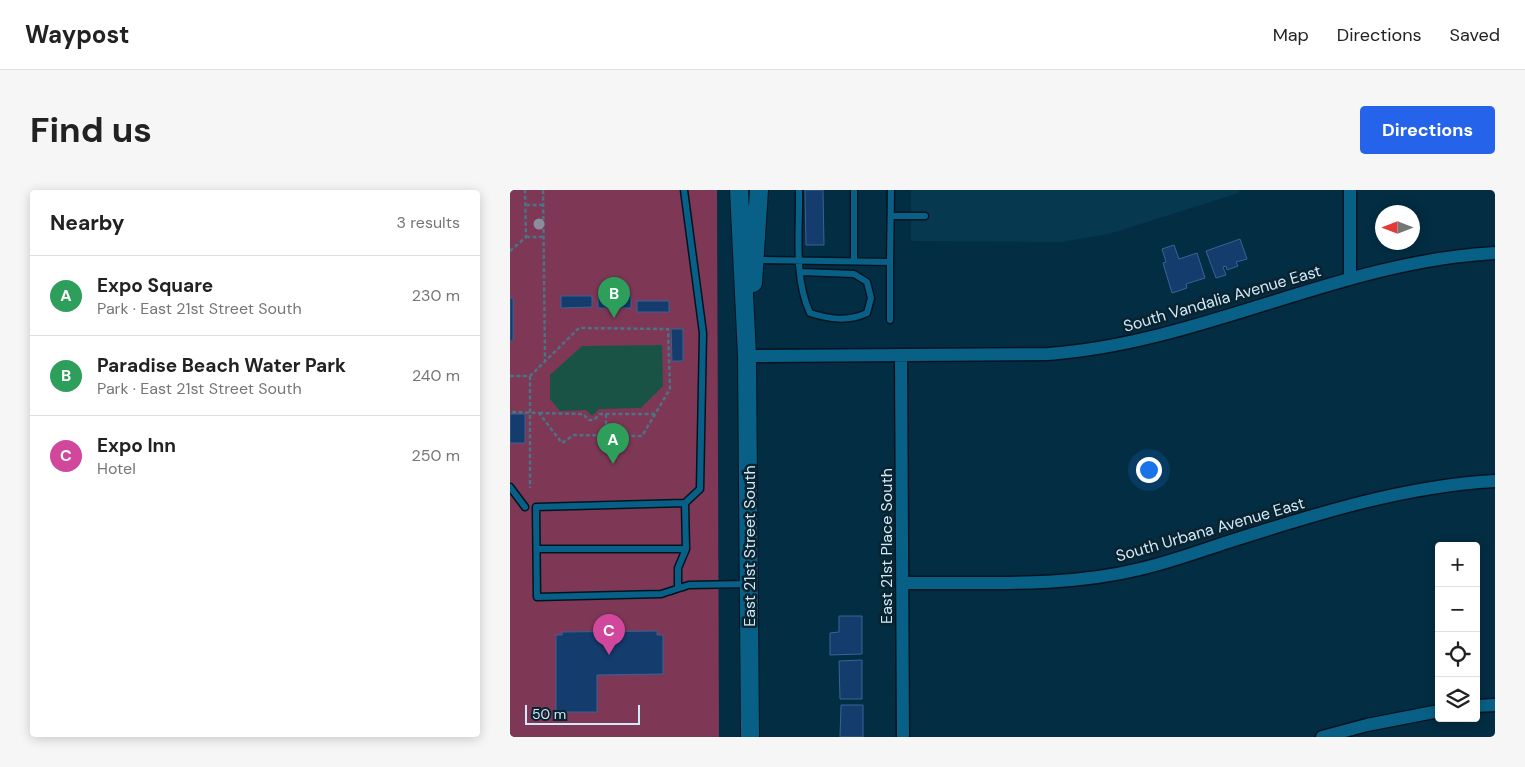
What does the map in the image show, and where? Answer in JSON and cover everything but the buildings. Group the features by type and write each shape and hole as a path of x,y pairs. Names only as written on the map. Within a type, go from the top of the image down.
{"main road":[{"name":"East 21st Street South","path":"739,190 747,356 750,737"},
{"name":"East 21st Street South","path":"747,356 760,190"}],"street":[{"path":"1350,190 1350,277"},
{"name":"South Vandalia Avenue East","path":"747,356 1048,354 1081,352 1133,343 1350,277 1417,262 1495,252"},
{"name":"East 21st Place South","path":"901,355 903,737"},
{"name":"South Urbana Avenue East","path":"902,583 1050,582 1101,576 1139,569 1295,521 1377,499 1418,490 1495,481"},
{"path":"1480,706 1495,705"},
{"path":"1322,737 1367,725 1435,712"}],"lane":[{"path":"684,190 702,333 700,490 685,503 536,507 537,597 661,594 689,585 750,584"},
{"path":"799,190 800,260 803,298 810,313 828,318 856,318 867,313 871,298 867,282 854,274 801,272"},
{"path":"854,190 854,261"},
{"path":"890,320 891,190"},
{"path":"891,216 925,216"},
{"path":"755,260 890,262"},
{"path":"510,487 525,507"},
{"path":"678,588 678,568 686,549 685,503"},
{"path":"537,549 686,549"}],"path":[{"path":"525,190 526,237"},
{"path":"544,190 545,361"},
{"path":"526,205 544,205"},
{"path":"510,251 526,237 544,237"},
{"path":"510,376 530,376 579,328 668,329 670,389 657,414 642,436 574,435 562,443 539,413"},
{"path":"530,376 530,488"},
{"path":"510,412 583,414 589,420 594,420 600,414 657,414"},
{"path":"606,414 606,436"}],"shaded area":[{"path":"510,190 717,190 719,737 510,737"},
{"path":"911,190 1239,190 1239,193 1109,234 1061,242 911,241"},
{"path":"662,345 663,386 641,408 599,409 592,416 586,410 560,411 550,399 550,375 582,346"}],"place":[{"name":"Paradise Beach Water Park","path":"614,318"},
{"name":"Expo Square","path":"613,464"},
{"name":"Expo Inn","path":"609,655"}]}
